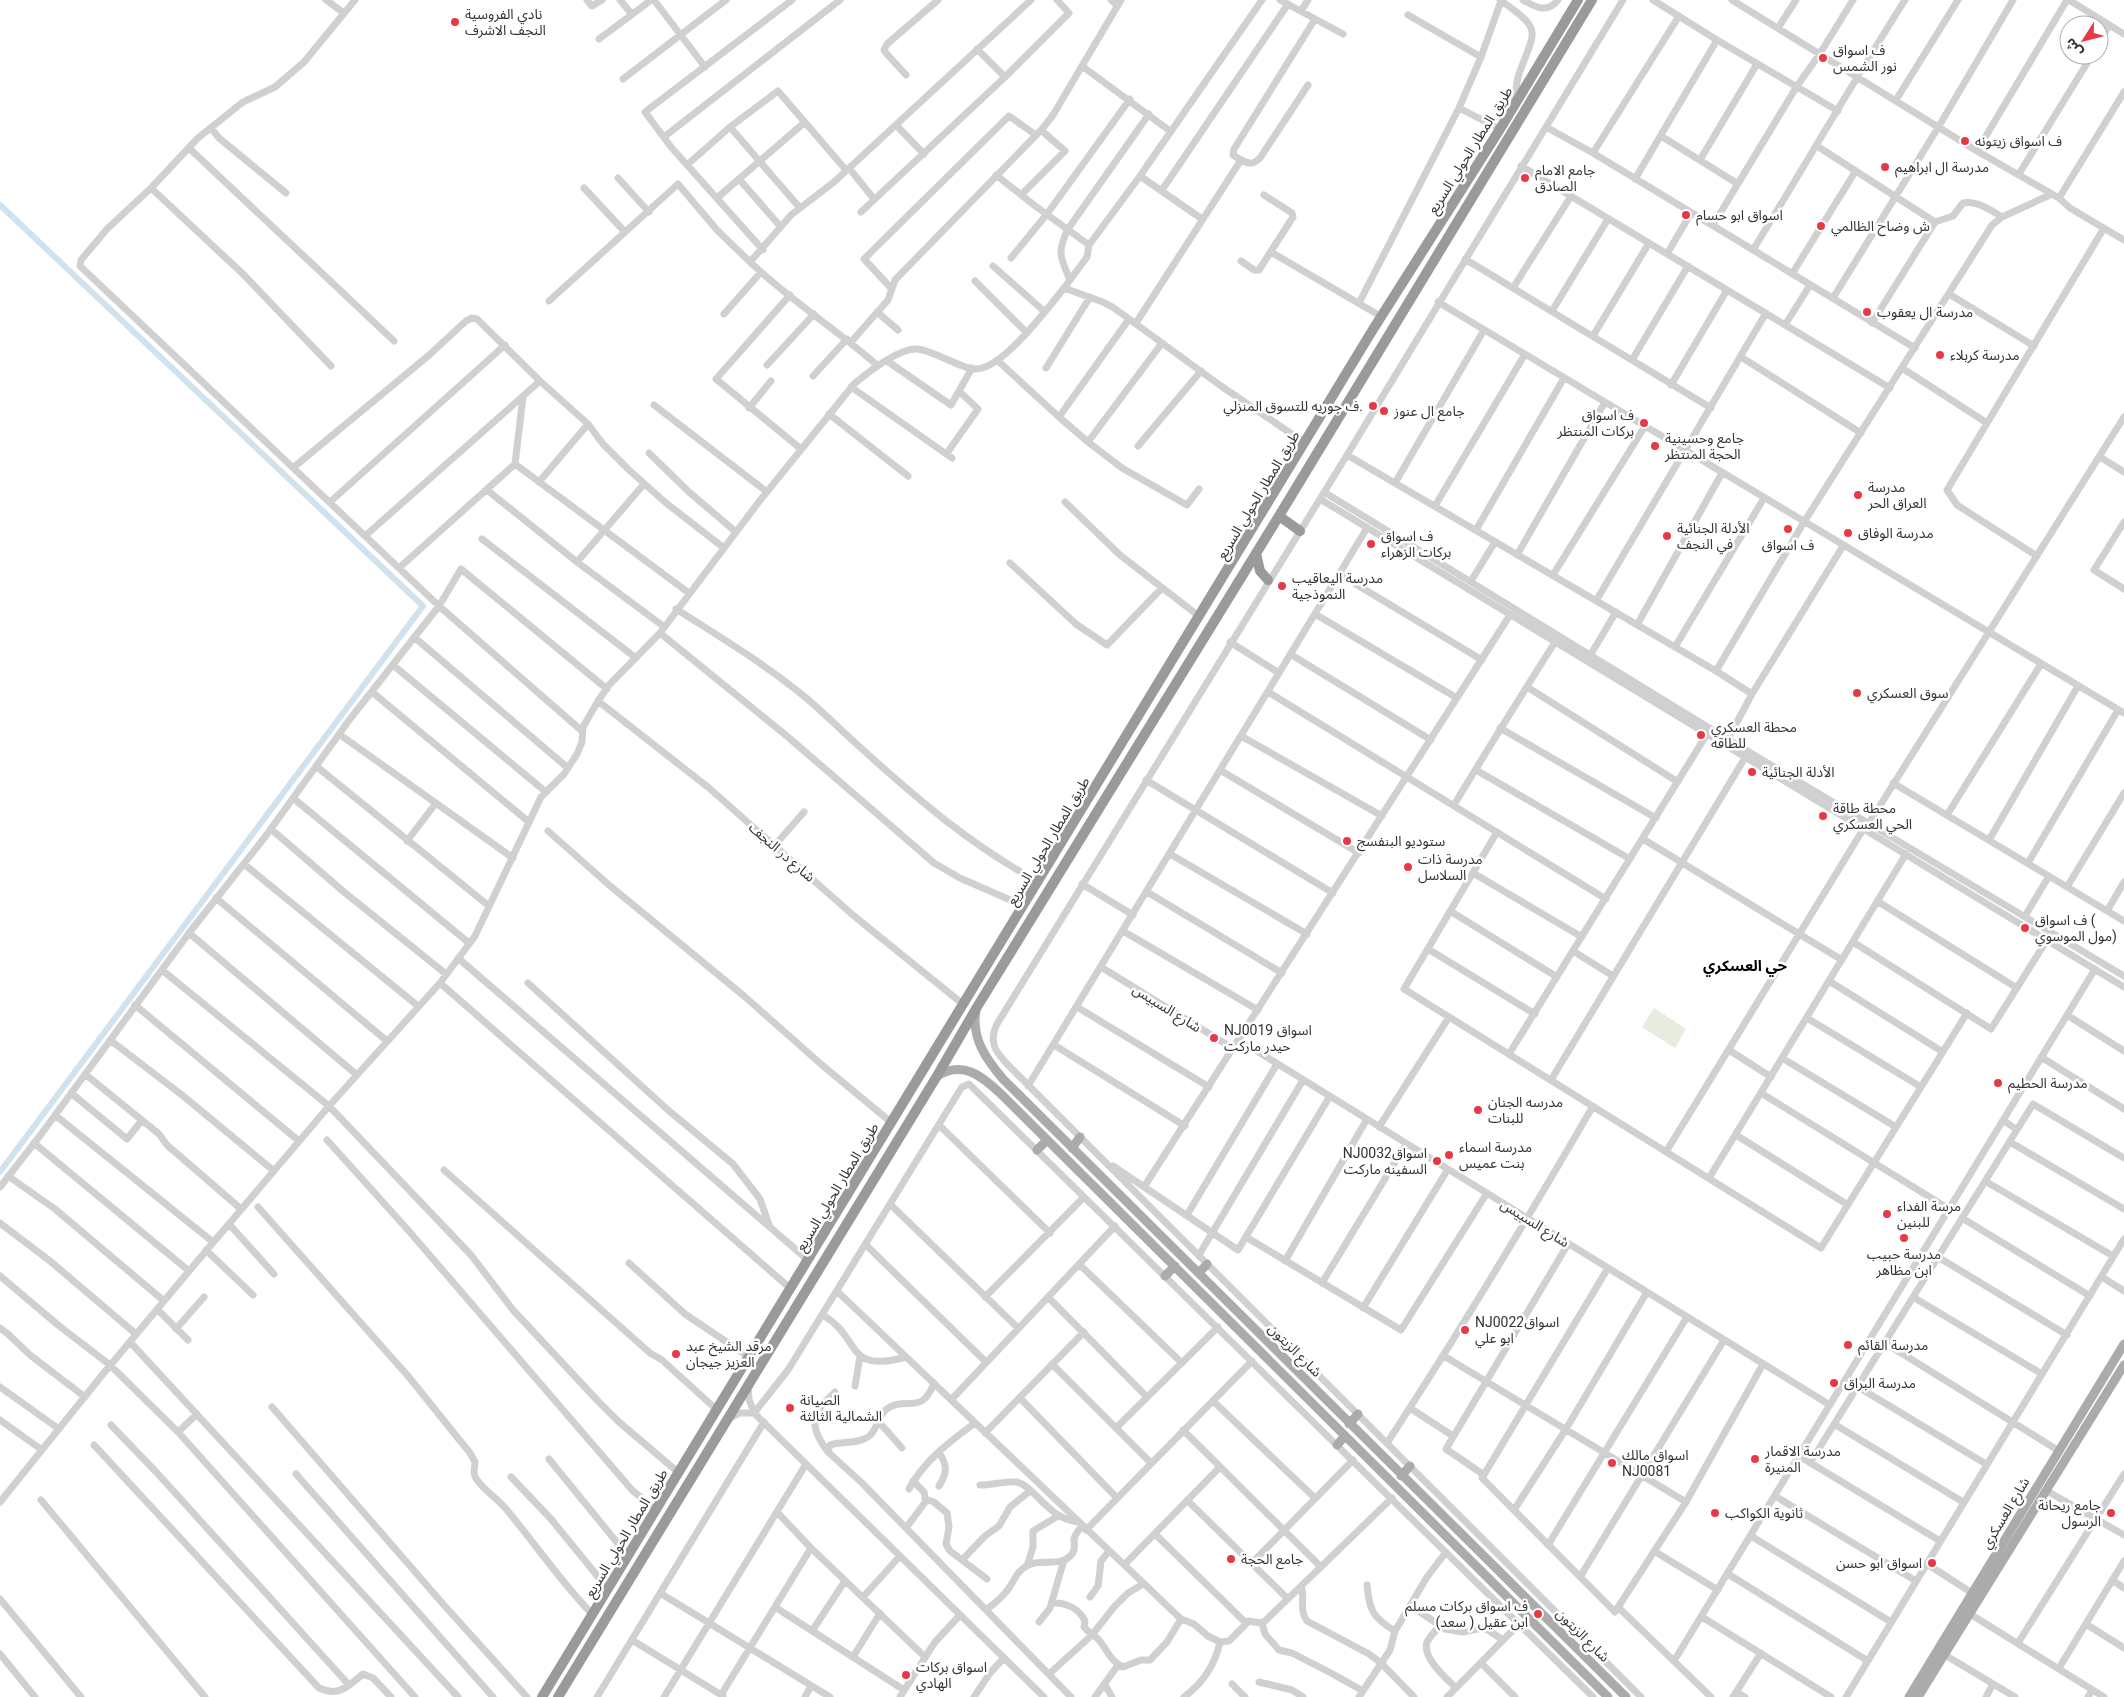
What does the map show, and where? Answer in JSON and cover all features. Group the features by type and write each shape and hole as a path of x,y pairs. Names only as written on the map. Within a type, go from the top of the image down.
{"highway":[{"name":"طريق المطار الحولي السريع","path":"542,1697 1039,882 1372,331 1500,129 1578,0"},
{"name":"طريق المطار الحولي السريع","path":"558,1697 937,1076 977,1007 1387,340 1592,0"},
{"path":"1372,331 1378,338 1387,340"},
{"path":"1356,358 1365,360 1370,367"},
{"path":"1279,516 1300,531"},
{"path":"1256,553 1260,571 1268,580"}],"main road":[{"name":"شارع الزيتون","path":"977,1007 976,1034 982,1051 1018,1094 1626,1697"},
{"name":"شارع الزيتون","path":"937,1076 956,1069 971,1071 984,1079 1009,1102 1608,1697"},
{"path":"1009,1102 1011,1096 1018,1094"},
{"path":"1072,1148 1080,1137"},
{"path":"1037,1150 1047,1140"},
{"path":"1199,1273 1207,1264"},
{"path":"1165,1276 1175,1266"},
{"path":"1254,1344 1261,1342 1261,1335"},
{"name":"شارع العسكري","path":"1909,1697 2124,1344"},
{"path":"1272,1363 1274,1357 1280,1355"},
{"name":"شارع العسكري","path":"1918,1697 2124,1365"},
{"path":"1349,1424 1358,1414"},
{"path":"1338,1445 1345,1436"},
{"path":"1402,1476 1410,1466"}],"street":[{"path":"326,0 344,13"},
{"path":"355,0 304,62 275,87 243,102 189,148 151,188 107,229 81,260 80,266 439,606 582,731"},
{"path":"587,0 592,6 602,0"},
{"path":"620,0 630,12 634,13"},
{"path":"599,39 652,0 706,67"},
{"path":"623,79 726,0"},
{"path":"763,250 687,165 645,112 792,0"},
{"path":"664,137 840,0"},
{"path":"906,76 884,50 887,44 938,0"},
{"path":"750,262 763,250 780,226 848,169 1030,0"},
{"path":"861,212 1005,77 1069,13 1057,0"},
{"path":"0,1502 110,1365 206,1250 329,1106 440,983 469,943 513,858 513,853 541,797 568,768 582,742 582,727 606,689 661,630 851,387 886,361 908,351 919,349 972,368 985,368 997,360 1027,333 1087,257 1089,245 1140,176 1262,0"},
{"path":"1280,0 1343,34"},
{"path":"1301,11 1308,0"},
{"path":"1359,303 1459,108 1481,57 1500,0 1523,17 1533,33 1532,42 1518,78 1515,98 1510,111"},
{"path":"1523,0 1536,8 1542,9 1552,6 1558,0"},
{"path":"1623,0 993,1031 993,1044 995,1051 1028,1086 1641,1697"},
{"path":"1652,0 1838,111"},
{"path":"1778,28 1796,0"},
{"path":"1713,225 1797,86 1819,55 1853,0"},
{"path":"1753,250 1838,111 1856,77 1905,0"},
{"path":"1896,100 1958,0"},
{"path":"1833,298 1939,126 2013,0"},
{"path":"1977,150 2068,0 2124,34"},
{"path":"1737,1 1819,55 2056,196 2070,208 2124,240"},
{"path":"813,376 888,300 894,280 1039,132 1053,115 1116,2"},
{"path":"1162,190 1288,4"},
{"path":"1408,15 1481,57"},
{"path":"1593,153 1679,16"},
{"path":"1308,85 1260,158 1253,164 1248,164 1234,155 1234,149 1316,19"},
{"path":"1635,178 1717,40"},
{"path":"977,50 1005,77"},
{"path":"1700,160 1757,64"},
{"path":"2019,174 2086,65"},
{"path":"1082,66 1170,131"},
{"path":"687,165 730,127 778,90 874,199"},
{"path":"1716,671 1804,522 1992,225 2002,217 2056,196 2124,92"},
{"path":"1012,258 1047,214 1130,100"},
{"path":"1459,108 1500,129"},
{"path":"1070,280 1060,246 1068,229 1149,114"},
{"path":"891,288 864,259 1009,116 1039,132 1064,151 1021,195"},
{"path":"717,198 805,122"},
{"path":"896,125 924,154"},
{"path":"730,127 800,208"},
{"path":"1546,127 1635,178 1915,348"},
{"path":"211,128 219,138 286,193"},
{"path":"1660,136 1738,184"},
{"path":"1817,146 1935,222"},
{"path":"189,148 394,341"},
{"path":"1136,323 1241,160"},
{"path":"1521,166 1890,388"},
{"path":"1792,274 1855,172"},
{"path":"996,175 1089,245"},
{"path":"1140,176 1202,219"},
{"path":"618,178 649,212"},
{"path":"739,179 780,226"},
{"path":"549,301 678,184 717,230 750,262 878,366"},
{"path":"151,188 243,274 331,366"},
{"path":"584,188 625,232"},
{"path":"1241,261 1258,270 1293,215 1264,195"},
{"path":"1513,288 1571,196"},
{"path":"1872,323 1935,222 1953,216 1963,203 1967,202 1986,207 2002,217"},
{"path":"1667,254 1691,213"},
{"path":"1552,311 1608,219"},
{"path":"2037,556 1957,505 1947,490 2104,228"},
{"path":"1593,336 1648,243"},
{"path":"1271,252 1382,317"},
{"path":"1465,259 1711,408"},
{"path":"993,266 1045,312"},
{"path":"1632,360 1688,266"},
{"path":"724,314 761,272"},
{"path":"974,280 1027,333"},
{"path":"1785,325 1810,285"},
{"path":"1064,288 1090,296 1114,308 1305,443"},
{"path":"1671,385 1727,290"},
{"path":"1949,294 2034,346"},
{"path":"790,295 716,380 801,450"},
{"path":"1046,368 1090,296"},
{"path":"1438,302 2121,712 2028,863"},
{"path":"877,312 898,330"},
{"path":"767,365 814,314"},
{"path":"1596,601 1766,314"},
{"path":"294,467 428,356 466,321 472,318 477,319 540,381 588,424 603,444 644,484 724,548"},
{"path":"1058,417 1129,319"},
{"path":"1395,483 1484,330"},
{"path":"1088,442 1162,343"},
{"path":"330,502 505,346"},
{"path":"1434,506 1525,354"},
{"path":"1741,357 1861,432"},
{"path":"997,360 1058,417 1122,468 1186,506 1199,489"},
{"path":"886,361 951,405 972,368"},
{"path":"1902,368 1987,423"},
{"path":"1138,446 1201,371"},
{"path":"1476,530 1564,378"},
{"path":"748,408 771,380"},
{"path":"365,536 540,381"},
{"path":"851,387 949,456 978,409 959,391"},
{"path":"399,568 516,464 523,396"},
{"path":"1518,555 1604,402"},
{"path":"654,405 767,492"},
{"path":"829,414 908,476"},
{"path":"1666,1152 1798,934 2124,417"},
{"path":"539,482 588,424"},
{"path":"1553,575 1645,426"},
{"path":"649,453 689,492 736,532"},
{"path":"1346,455 1616,612 1752,694"},
{"path":"2100,457 2124,472"},
{"path":"516,464 689,593"},
{"path":"1636,624 1722,473"},
{"path":"577,562 644,484"},
{"path":"487,490 661,630 934,863 960,878 1024,906"},
{"path":"1322,495 1367,528 1554,642 1728,739 1866,826 1906,854 2124,987"},
{"path":"1322,495 1471,581 1591,654 1656,699"},
{"path":"1675,647 1764,498"},
{"path":"1065,502 1120,555 1161,589 1200,617"},
{"path":"2124,522 2122,531 2094,570 2124,589"},
{"path":"1028,1086 1367,528"},
{"path":"482,539 636,658"},
{"path":"1471,581 1496,542"},
{"path":"1728,739 1752,694 1843,546"},
{"path":"1010,563 1076,624 1107,645 1161,589"},
{"path":"0,1187 55,1116 135,1005 216,898 272,828 339,734 439,606 461,569 606,689"},
{"path":"1339,574 1482,660"},
{"path":"676,609 760,663 806,697 862,749 958,831 1005,864 1039,882"},
{"path":"1591,654 1616,612"},
{"path":"1315,614 1457,698"},
{"path":"1144,1186 1185,1126 1510,615"},
{"path":"414,638 568,768"},
{"path":"1230,642 1279,673"},
{"path":"1454,805 1554,642"},
{"path":"1290,654 1431,740"},
{"path":"1948,815 2041,664"},
{"path":"393,665 546,792"},
{"path":"1989,840 2078,686"},
{"path":"1527,687 1678,782"},
{"path":"372,692 529,822"},
{"path":"1268,692 1606,898"},
{"name":"شارع در النجف","path":"598,701 709,788 854,916 964,1005"},
{"path":"1673,709 1707,734 1995,898 2124,976"},
{"path":"1500,728 1656,818"},
{"path":"339,734 513,858"},
{"path":"1509,1054 1707,734"},
{"path":"1241,736 1382,816"},
{"path":"1551,1080 1746,756"},
{"path":"316,766 489,906"},
{"path":"1220,770 1358,853"},
{"path":"1476,770 1630,859"},
{"path":"1146,780 1333,893"},
{"path":"1893,783 2124,921"},
{"path":"2067,887 2124,793"},
{"path":"293,798 469,943"},
{"path":"407,840 436,803"},
{"path":"775,845 804,812"},
{"path":"272,828 344,892 446,974"},
{"path":"548,831 609,885 744,996 822,1065 892,1123"},
{"path":"1497,832 1404,989 1821,1248 1967,1013"},
{"path":"1643,839 1842,960"},
{"path":"1170,854 1307,934"},
{"path":"1708,1178 1906,854"},
{"path":"244,864 418,1006"},
{"path":"1472,873 1582,937"},
{"path":"2026,916 2050,876"},
{"path":"2107,911 2124,882"},
{"path":"1082,884 1133,915"},
{"path":"1146,892 1282,973"},
{"path":"216,898 387,1041"},
{"path":"1990,906 1994,904 1995,898"},
{"path":"1877,901 2017,988"},
{"path":"2003,914 2003,909 2008,906"},
{"path":"1450,911 1557,977"},
{"path":"1123,931 1258,1010"},
{"path":"190,934 357,1075"},
{"path":"1853,942 1991,1028 2047,940"},
{"path":"1428,949 1535,1014"},
{"path":"1573,951 1613,976"},
{"path":"458,958 808,1260"},
{"name":"شارع السبيس","path":"1101,967 1234,1049"},
{"path":"1674,1661 2095,969"},
{"path":"162,970 329,1106 471,1255 513,1310 598,1400 620,1422 679,1473"},
{"path":"1829,981 1943,1052"},
{"path":"440,983 790,1290"},
{"path":"528,983 660,1103 733,1164 760,1199 769,1226"},
{"path":"135,1005 299,1141"},
{"path":"1077,1007 1209,1087"},
{"path":"2067,1015 2124,1051"},
{"path":"1379,1127 1449,1017"},
{"path":"1807,1018 1921,1087"},
{"path":"110,1040 182,1095 274,1171"},
{"name":"شارع السبيس","path":"1239,1040 1830,1404"},
{"path":"1054,1045 1185,1126"},
{"path":"1729,1050 1771,1077"},
{"path":"2041,1057 2124,1109"},
{"path":"1782,1058 1896,1128"},
{"path":"1186,1215 1277,1064"},
{"path":"85,1074 159,1134 167,1146 241,1209"},
{"path":"1199,1256 1303,1080"},
{"path":"726,1420 739,1413 754,1412 788,1370 838,1292 962,1087 970,1084 1593,1697"},
{"path":"71,1093 127,1139 142,1120"},
{"path":"1761,1094 1949,1209"},
{"path":"1098,1156 1238,1250 1330,1096"},
{"path":"1810,1463 2033,1104 2124,1158"},
{"path":"1387,1443 1444,1356 1528,1218 1593,1106"},
{"path":"55,1116 213,1242"},
{"path":"1285,1261 1367,1120"},
{"path":"2003,1120 2017,1130"},
{"path":"939,1125 1050,1232"},
{"path":"1736,1135 1848,1205"},
{"path":"327,1140 408,1230 632,1490 656,1510"},
{"path":"2010,1142 2124,1209"},
{"path":"34,1143 189,1271"},
{"path":"1322,1283 1406,1144"},
{"path":"444,1170 717,1410"},
{"path":"1363,1308 1448,1170"},
{"path":"8,1176 55,1209 164,1301"},
{"path":"1985,1181 2113,1256"},
{"path":"1246,1237 1401,1330 1487,1193"},
{"path":"985,1296 1084,1198"},
{"path":"891,1205 1018,1328"},
{"path":"258,1207 408,1376 470,1453 475,1462 473,1473 477,1480 505,1508 542,1554 553,1571 592,1614"},
{"path":"1962,1218 2090,1296"},
{"path":"0,1222 65,1273 136,1334"},
{"path":"229,1224 274,1274"},
{"path":"950,1400 1115,1226"},
{"path":"1846,1697 2011,1422 2067,1335 2124,1239"},
{"path":"1484,1475 1446,1449 1568,1244"},
{"path":"866,1245 986,1362"},
{"path":"206,1250 254,1295"},
{"path":"1938,1257 2067,1335"},
{"path":"629,1263 685,1314 749,1358"},
{"path":"1079,1264 1182,1363"},
{"path":"1608,1268 1482,1478 1615,1612 1686,1502 1763,1364"},
{"path":"0,1276 58,1325 110,1365 178,1432 415,1697"},
{"path":"2102,1277 2124,1291"},
{"path":"838,1292 1180,1619 1194,1624 1208,1636 1220,1642 1229,1641 1246,1623 1251,1621 1262,1623"},
{"path":"1514,1510 1566,1429 1646,1292"},
{"path":"176,1329 204,1297"},
{"path":"1048,1297 1147,1397"},
{"path":"1913,1297 2042,1374"},
{"path":"1894,1299 1907,1308"},
{"path":"157,1309 188,1340"},
{"path":"823,1315 833,1321 860,1356 870,1361 879,1362 888,1362 906,1357"},
{"path":"1548,1545 1687,1317"},
{"path":"1116,1428 1218,1327"},
{"path":"0,1328 30,1355 84,1397"},
{"path":"986,1433 1084,1332"},
{"path":"1580,1577 1724,1340"},
{"path":"130,1342 458,1697"},
{"path":"1885,1342 2058,1451"},
{"path":"855,1386 860,1356"},
{"path":"1444,1356 1686,1502"},
{"path":"986,1610 1026,1566 1038,1562 1052,1563 1064,1560 1074,1551 1076,1535 1082,1526 1117,1498 1252,1361"},
{"path":"1052,1364 1152,1463"},
{"path":"828,1452 830,1445 862,1440 872,1435 884,1412 890,1406 914,1404 925,1399 934,1384"},
{"path":"748,1385 749,1399 754,1412 1044,1697"},
{"path":"0,1387 59,1429"},
{"path":"1858,1387 1986,1464"},
{"path":"835,1392 822,1404 815,1416 814,1428 818,1438 828,1452 861,1482 1071,1697"},
{"path":"1020,1398 1117,1498"},
{"path":"1213,1401 1315,1498"},
{"path":"272,1407 443,1604 527,1697"},
{"path":"1410,1408 1453,1436"},
{"path":"178,1432 197,1414"},
{"path":"0,1420 42,1450"},
{"path":"597,1697 764,1422"},
{"path":"878,1422 902,1448"},
{"path":"908,1489 928,1462 975,1423"},
{"path":"1834,1424 1964,1502"},
{"path":"111,1425 158,1474 349,1685"},
{"path":"1183,1430 1321,1567"},
{"path":"94,1445 319,1688 333,1693 349,1685 363,1674 373,1678 391,1697"},
{"path":"939,1452 945,1463 946,1471 939,1486"},
{"path":"1799,1456 1940,1541"},
{"path":"549,1459 628,1556"},
{"path":"1252,1563 1353,1460"},
{"path":"664,1697 806,1464"},
{"path":"1124,1565 1220,1467"},
{"path":"296,1474 493,1697"},
{"path":"511,1477 551,1519 608,1589"},
{"path":"2018,1643 2123,1477"},
{"path":"906,1528 925,1499 924,1492 913,1480"},
{"path":"980,1485 1016,1482 1026,1487 1058,1516 1082,1526"},
{"path":"2047,1490 2124,1535"},
{"path":"962,1560 976,1544 999,1526 1010,1507 1030,1491"},
{"path":"1775,1496 1916,1581"},
{"path":"1262,1623 1392,1498"},
{"path":"925,1499 934,1502 947,1513 949,1528 946,1544 950,1551 987,1579"},
{"path":"42,1500 206,1697"},
{"path":"1188,1500 1288,1599"},
{"path":"777,1512 925,1657"},
{"path":"1026,1566 1033,1548 1033,1531 1058,1516"},
{"path":"1155,1534 1246,1623"},
{"path":"1751,1536 1891,1622"},
{"path":"632,1640 723,1696 750,1648 812,1548"},
{"path":"1090,1596 1098,1586 1101,1561 1109,1551"},
{"path":"1654,1551 1718,1590"},
{"path":"1262,1623 1265,1634 1280,1650 1292,1653 1316,1665 1361,1694 1390,1650 1395,1631 1428,1577 1446,1552"},
{"path":"863,1597 900,1556"},
{"path":"1039,1622 1052,1603 1064,1560"},
{"path":"2059,1668 2124,1561"},
{"path":"1926,1564 1972,1594"},
{"path":"1728,1574 1868,1661"},
{"path":"812,1631 845,1580"},
{"path":"2112,1580 2124,1588"},
{"path":"1049,1674 1092,1635 1114,1606 1143,1584"},
{"path":"1367,1585 1368,1604 1374,1615 1384,1625 1395,1631"},
{"path":"1301,1586 1304,1594 1301,1604 1302,1613 1308,1621 1369,1654 1381,1663 1414,1697"},
{"path":"660,1593 830,1697"},
{"path":"0,1599 80,1697"},
{"path":"1052,1603 1061,1603 1078,1611 1085,1621 1084,1626 1099,1640 1115,1663 1124,1667 1141,1660 1150,1660 1167,1642 1180,1619"},
{"path":"1411,1606 1440,1626 1454,1632 1482,1628 1503,1640"},
{"path":"775,1607 904,1690"},
{"path":"1618,1607 1710,1697"},
{"path":"853,1657 880,1613"},
{"path":"1970,1614 2104,1697"},
{"path":"900,1697 943,1632 960,1615"},
{"path":"1702,1617 1831,1697"},
{"path":"1449,1696 1519,1624"},
{"path":"2086,1624 2124,1648"},
{"path":"1440,1626 1428,1642 1426,1649 1432,1662 1456,1688"},
{"path":"1184,1697 1207,1674 1217,1655 1220,1642"},
{"path":"1745,1697 1735,1694 1761,1653"},
{"path":"0,1654 35,1697"},
{"path":"1945,1655 2015,1697"},
{"path":"974,1697 990,1672 1004,1658"},
{"path":"1481,1662 1515,1697"},
{"path":"1095,1697 1118,1665"},
{"path":"1259,1682 1292,1690 1303,1697"},
{"path":"1232,1684 1245,1697"},
{"path":"1986,1697 1993,1684"},
{"path":"1105,1685 1112,1697"},
{"path":"805,1697 811,1686"},
{"path":"2088,1697 2092,1690"}],"shaded area":[{"path":"1654,1008 1686,1029 1675,1048 1642,1027"}],"waterway":[{"path":"0,205 423,606 0,1172"}],"place":[{"name":"نادي الفروسية النجف الاشرف","path":"455,22"},
{"name":"ف اسواق نور الشمس","path":"1823,58"},
{"name":"ف اسواق زيتونه","path":"1965,141"},
{"name":"مدرسة ال ابراهيم","path":"1885,167"},
{"name":"جامع الامام الصادق","path":"1525,178"},
{"name":"اسواق ابو حسام","path":"1686,215"},
{"name":"ش وضاح الظالمي","path":"1821,226"},
{"name":"مدرسة ال يعقوب","path":"1867,312"},
{"name":"مدرسة كربلاء","path":"1940,355"},
{"name":"ف جوريه للتسوق المنزلي.","path":"1373,406"},
{"name":"جامع ال عنوز","path":"1384,411"},
{"name":"ف اسواق بركات المنتظر","path":"1644,423"},
{"name":"جامع وحسينية الحجة المنتظر","path":"1655,446"},
{"name":"مدرسة العراق الحر","path":"1858,495"},
{"name":"ف اسواق","path":"1788,529"},
{"name":"مدرسة الوفاق","path":"1848,533"},
{"name":"الأدلة الجنائية في النجف","path":"1667,536"},
{"name":"ف اسواق بركات الزهراء","path":"1371,544"},
{"name":"مدرسة اليعاقيب النموذجية","path":"1282,586"},
{"name":"سوق العسكري","path":"1857,693"},
{"name":"محطة العسكري للطاقه","path":"1701,735"},
{"name":"الأدلة الجنائية","path":"1752,772"},
{"name":"محطة طاقة الحي العسكري","path":"1823,816"},
{"name":"ستوديو البنفسج","path":"1347,841"},
{"name":"مدرسة ذات السلاسل","path":"1408,867"},
{"name":"ف اسواق ( مول الموسوي)","path":"2025,928"},
{"name":"NJ0019 اسواق حيدر ماركت","path":"1214,1038"},
{"name":"مدرسة الحطيم","path":"1998,1083"},
{"name":"مدرسه الجنان للبنات","path":"1478,1110"},
{"name":"مدرسة اسماء بنت عميس","path":"1449,1155"},
{"name":"NJ0032اسواق السفينه ماركت","path":"1437,1161"},
{"name":"مرسة الفداء للبنين","path":"1887,1214"},
{"name":"مدرسة حبيب ابن مظاهر","path":"1904,1238"},
{"name":"NJ0022اسواق ابو علي","path":"1465,1330"},
{"name":"مدرسة القائم","path":"1848,1345"},
{"name":"مرقد الشيخ عبد العزيز جيجان","path":"676,1354"},
{"name":"مدرسة البراق","path":"1834,1383"},
{"name":"الصيانة الشمالية الثالثة","path":"790,1408"},
{"name":"مدرسة الاقمار المنيرة","path":"1755,1459"},
{"name":"اسواق مالك NJ0081","path":"1612,1463"},
{"name":"ثانوية الكواكب","path":"1715,1513"},
{"name":"جامع ريحانة الرسول","path":"2111,1513"},
{"name":"جامع الحجة","path":"1231,1559"},
{"name":"اسواق ابو حسن","path":"1932,1563"},
{"name":"ف اسواق بركات مسلم ابن عقيل ( سعد)","path":"1538,1614"},
{"name":"اسواق بركات الهادي","path":"906,1675"}],"district":[{"name":"حي العسكري","path":"1745,966"}]}
